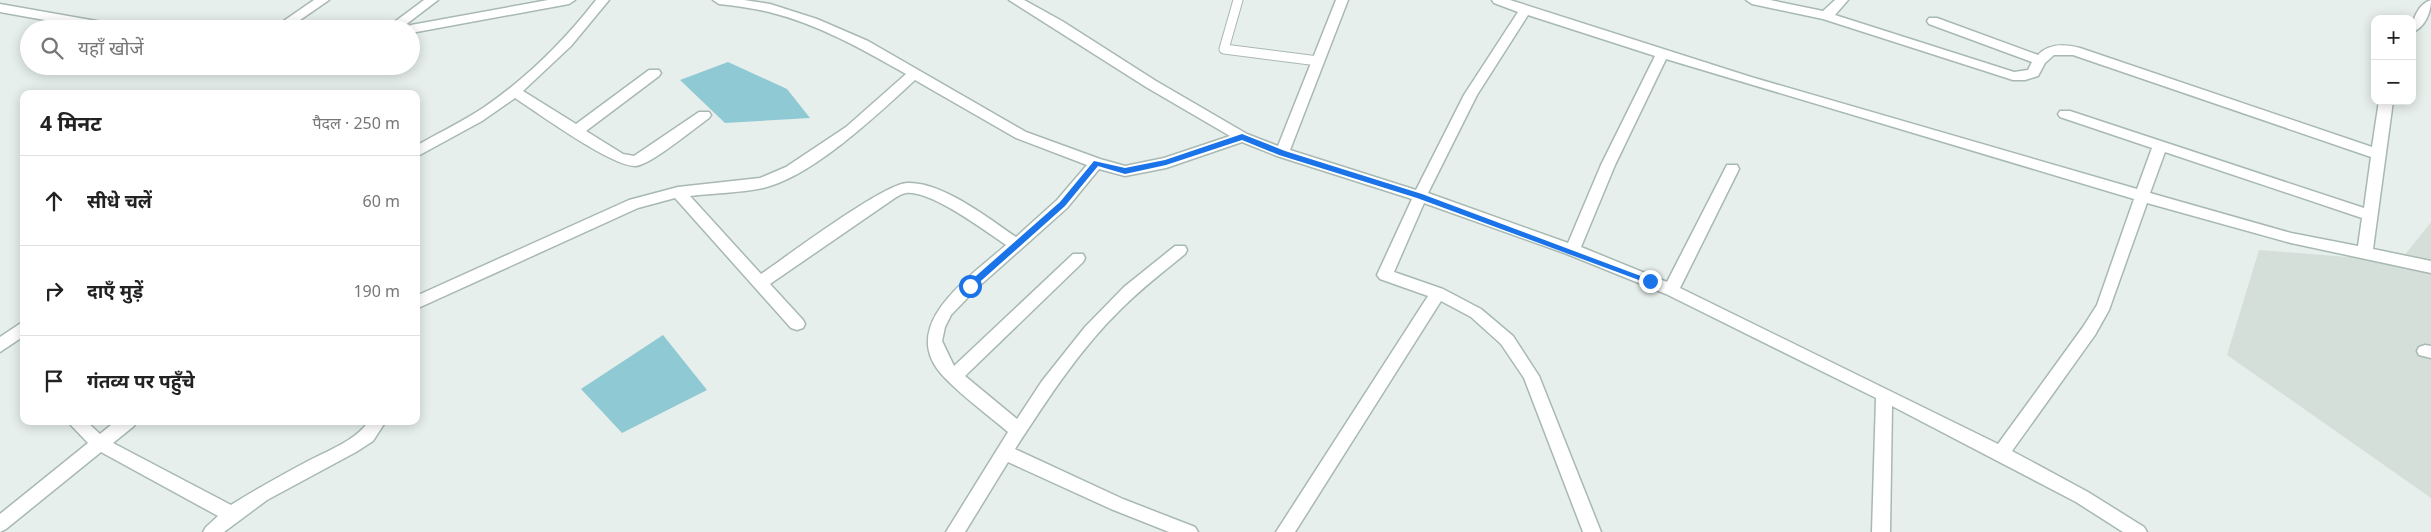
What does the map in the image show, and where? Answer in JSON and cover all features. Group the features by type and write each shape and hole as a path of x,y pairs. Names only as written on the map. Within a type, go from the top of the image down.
{"street":[{"path":"0,8 13,0"},
{"path":"292,20 323,0"},
{"path":"404,20 432,0"},
{"path":"420,28 569,0"},
{"path":"420,150 467,123 514,91 559,51 587,21 603,0"},
{"path":"719,0 770,8 813,22 863,44 1020,135 1096,163 1125,171 1166,163 1242,137"},
{"path":"1015,0 1038,4 1151,84 1242,137 1282,153 1420,196 1572,250 1671,290 1884,394 2000,454 2082,497 2138,532"},
{"path":"1282,153 1342,0"},
{"path":"1495,0 1662,54 2219,220 2431,268"},
{"path":"1752,0 1826,16 2013,76 2025,76 2033,73 2039,60 2053,50 2062,48 2075,51 2378,154"},
{"path":"1826,16 1842,0"},
{"path":"2416,23 2431,4"},
{"path":"0,8 68,20"},
{"path":"1525,10 1485,71 1420,196 1385,275 1438,294 1476,313 1508,340 1531,376 1592,532"},
{"path":"1933,21 2039,60"},
{"path":"1572,250 1608,165 1662,54"},
{"path":"576,131 654,73"},
{"path":"420,301 625,208 678,192 762,183 791,171 851,130 914,74"},
{"path":"514,91 619,158 634,161 704,115"},
{"path":"2365,253 2385,105"},
{"path":"2065,114 2370,214"},
{"path":"2000,454 2089,332 2104,306 2160,145"},
{"path":"1018,430 954,376 940,358 937,350 934,341 937,326 946,311 970,286 1062,204 1096,163"},
{"path":"1671,290 1732,169"},
{"path":"759,283 886,196 906,188 921,189 939,196 1017,245"},
{"path":"678,192 797,324"},
{"path":"955,532 1018,430 1081,343 1114,306 1180,250"},
{"path":"954,376 1078,258"},
{"path":"1285,532 1438,294"},
{"path":"0,346 20,330"},
{"path":"1881,532 1884,394"},
{"path":"79,425 99,443 234,515"},
{"path":"0,524 123,425"},
{"path":"212,532 234,515 359,441 376,425"},
{"path":"1004,452 1109,501 1189,532"}],"lane":[{"path":"1238,0 1224,49 1318,61"}],"shaded area":[{"path":"2431,222 2431,498 2227,355 2259,250 2400,261"}],"water":[{"path":"728,62 787,89 810,118 725,123 680,80"},
{"path":"663,335 707,390 622,433 581,389"}],"route":[{"path":"970,286 1062,204 1096,163 1125,171 1166,163 1242,137 1282,153 1420,196 1572,250 1650,281"}]}
